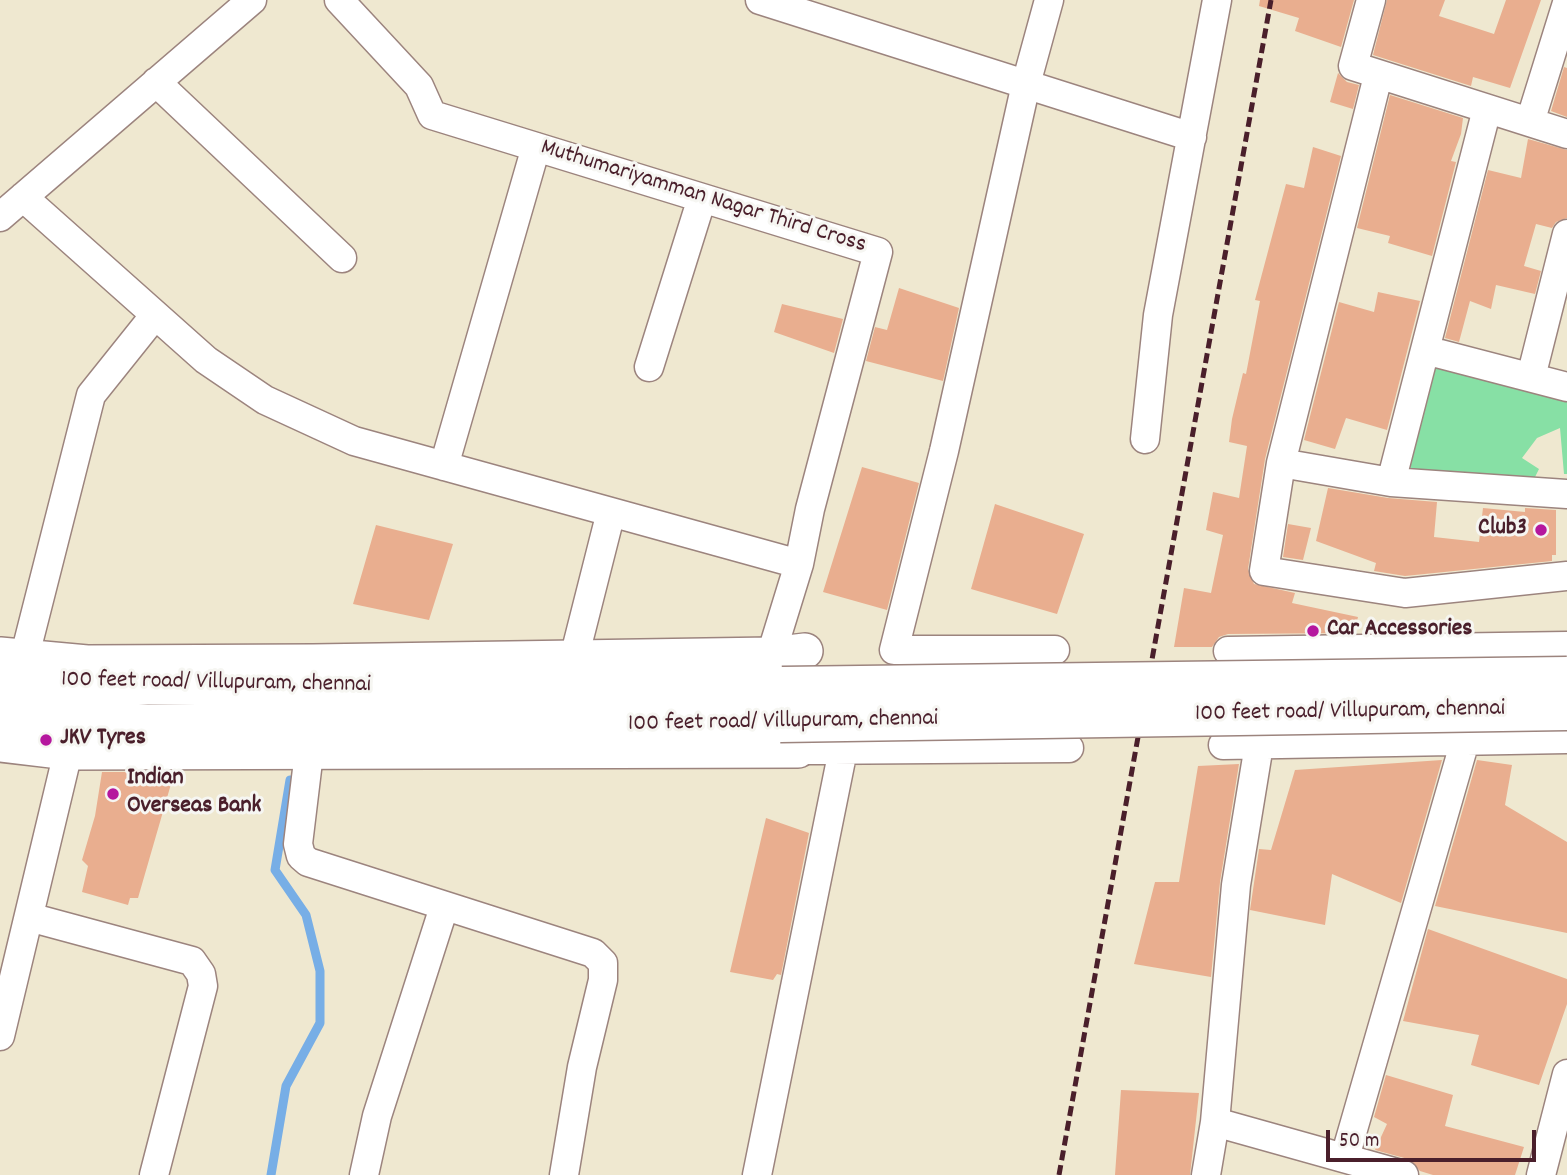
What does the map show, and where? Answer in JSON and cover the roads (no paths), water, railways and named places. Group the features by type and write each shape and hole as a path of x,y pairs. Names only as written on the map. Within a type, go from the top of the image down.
{"highway":[{"name":"100 feet road/ Villupuram, chennai","path":"8,664 82,685 787,693 1567,711"},
{"name":"100 feet road/ Villupuram, chennai","path":"0,716 147,724 787,693 1567,677"}],"street":[{"path":"0,217 253,0"},
{"name":"Muthumariyamman Nagar Third Cross","path":"339,0 419,86 432,115 878,252 810,509 799,564 787,693"},
{"path":"760,0 1192,137"},
{"path":"1049,0 1026,84 944,452 894,650 1055,650"},
{"path":"1145,439 1158,315 1217,0"},
{"path":"1371,0 1353,66 1567,134"},
{"path":"1530,122 1567,3"},
{"path":"1378,76 1281,463 1264,571 1405,593 1567,576"},
{"path":"156,82 342,258"},
{"path":"1391,482 1487,109"},
{"path":"444,466 536,147"},
{"path":"23,197 206,360 265,400 354,441 799,564"},
{"path":"649,367 702,198"},
{"path":"1531,377 1567,234"},
{"path":"155,315 91,395 8,664 574,658 787,693 843,750 1069,748"},
{"path":"1425,350 1567,387"},
{"path":"1281,463 1391,482 1567,494"},
{"path":"574,658 611,512"},
{"path":"1228,651 1567,646"},
{"path":"0,744 68,752 309,753 787,693"},
{"path":"1223,746 1567,739"},
{"path":"1345,1157 1465,741"},
{"path":"1206,1175 1216,1122 1236,885 1259,745"},
{"path":"757,1175 843,750"},
{"path":"0,1036 68,752"},
{"path":"309,753 298,844 301,856 308,862 593,953 603,963 603,979 582,1068 564,1175"},
{"path":"364,1175 377,1116 444,907"},
{"path":"29,917 192,961 201,974 203,986 154,1175"},
{"path":"1541,1175 1567,1074"},
{"path":"1216,1122 1404,1175"}],"waterway":[{"path":"271,1175 286,1086 320,1023 320,971 306,915 275,870 290,780"}],"railway":[{"path":"1059,1175 1271,0"}],"place":[{"name":"Club3","path":"1541,530"},
{"name":"Car Accessories","path":"1313,631"},
{"name":"JKV Tyres","path":"46,740"},
{"name":"Indian Overseas Bank","path":"113,794"}]}
